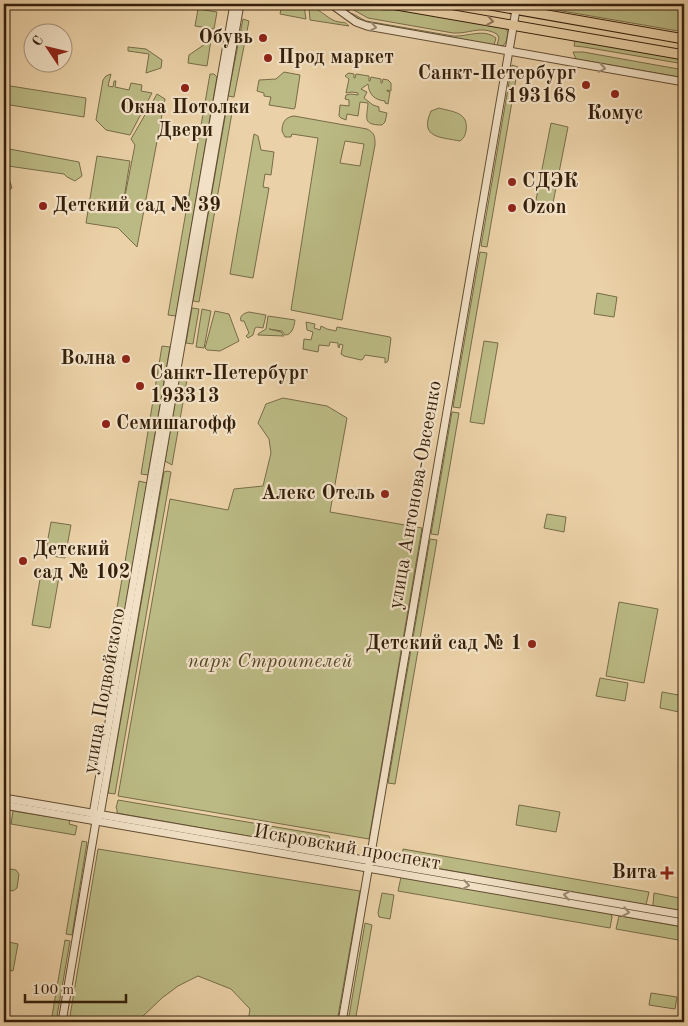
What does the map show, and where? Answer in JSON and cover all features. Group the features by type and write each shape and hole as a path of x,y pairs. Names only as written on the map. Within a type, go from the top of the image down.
{"main road":[{"path":"390,4 684,55"},
{"path":"485,4 517,6 684,39"}],"street":[{"name":"улица Подвойского","path":"62,1022 234,4"},
{"name":"улица Подвойского","path":"96,817 240,4"},
{"path":"331,4 362,25 684,82"},
{"name":"улица Антонова-Овсеенко","path":"342,1022 517,6"},
{"name":"Искровский проспект","path":"4,798 96,817 684,922"},
{"name":"Искровский проспект","path":"4,805 96,817"},
{"name":"Искровский проспект","path":"369,865 684,915"}],"green space":[{"path":"282,4 304,6 306,19 280,14"},
{"path":"337,4 383,10 401,10 505,28 508,32 503,46 497,45 499,38 497,34 491,31 480,30 453,33 368,18 352,9 347,11"},
{"path":"533,4 672,4 684,6 684,32 533,6"},
{"path":"309,7 318,10 332,20 349,26 310,20"},
{"path":"198,9 217,12 214,29 195,26"},
{"path":"350,13 366,21 453,36 481,33 496,38 494,45 366,22"},
{"path":"243,19 249,21 234,97 228,96"},
{"path":"211,40 207,66 188,63 189,55"},
{"path":"575,40 684,59 684,64 574,46"},
{"path":"128,47 146,49 162,60 161,68 146,73 149,54 128,51"},
{"path":"573,52 583,52 684,70 684,78 576,59"},
{"path":"512,65 518,67 487,247 481,246"},
{"path":"284,72 300,75 294,109 269,105 271,97 264,96 264,93 257,91 259,80 276,79"},
{"path":"349,73 354,74 354,78 356,74 369,76 369,81 371,77 381,79 381,83 383,79 391,83 391,91 387,90 390,92 388,104 373,96 368,84 361,89 367,92 364,98 379,107 379,111 387,113 385,122 382,125 371,124 367,120 368,103 360,102 358,116 347,114 346,120 339,116 340,105 349,106 349,100 345,99 346,95 358,95 358,93 352,92 346,93 349,79 345,76"},
{"path":"111,74 108,86 113,87 114,81 116,81 115,87 129,90 131,83 142,85 141,91 152,93 130,135 106,130 96,120 103,80"},
{"path":"210,74 214,74 217,77 176,316 168,315"},
{"path":"4,85 86,98 84,117 4,104"},
{"path":"157,94 165,99 137,247 118,228 86,223 97,156 130,161 122,211 135,145 131,139"},
{"path":"227,106 233,107 199,302 193,301"},
{"path":"439,108 459,114 465,120 466,133 460,141 439,137 430,131 428,120 431,111"},
{"path":"291,117 367,129 375,137 342,320 291,310 318,138 292,134 291,137 285,137 282,131 283,125 286,119","holes":["345,141 364,144 360,166 340,163"]},
{"path":"551,123 568,127 552,208 535,205"},
{"path":"254,134 258,136 261,150 274,152 271,175 265,174 263,187 269,188 253,278 230,274"},
{"path":"4,148 79,162 82,176 75,181 64,174 8,166 5,175 12,188 4,194"},
{"path":"480,252 487,253 460,408 453,407"},
{"path":"597,293 617,297 614,317 594,314"},
{"path":"192,308 199,309 193,344 186,343"},
{"path":"202,309 211,311 204,348 196,347"},
{"path":"215,311 229,314 239,341 220,351 207,350 205,348"},
{"path":"249,312 266,315 263,328 255,328 253,335 248,338 246,336 249,333 241,318 242,315"},
{"path":"268,316 295,320 292,330 289,334 285,335 282,331 269,329 281,332 284,336 258,335 266,329"},
{"path":"306,322 315,324 314,328 320,330 321,326 336,331 337,327 390,337 388,361 385,363 385,358 365,355 361,360 344,356 341,354 343,345 340,344 339,348 338,343 330,342 329,346 319,345 318,352 303,349 304,339 311,340 313,332 307,330"},
{"path":"484,341 498,343 484,424 470,422"},
{"path":"162,346 170,347 148,475 141,474"},
{"path":"189,368 172,465 165,461 181,369"},
{"name":"парк Строителей","path":"283,398 327,406 347,418 330,512 422,528 369,839 118,796 170,499 228,510 234,489 263,486 271,453 269,439 258,423 266,404"},
{"path":"452,412 459,413 438,535 431,534"},
{"path":"164,472 171,472 115,794 108,793"},
{"path":"139,481 147,483 110,697 101,700"},
{"path":"547,514 566,517 564,532 544,528"},
{"path":"51,522 71,525 65,558 45,555"},
{"path":"430,539 437,540 395,784 388,783"},
{"path":"42,568 60,571 50,628 32,625"},
{"path":"619,602 658,609 644,683 606,676"},
{"path":"600,678 628,683 625,701 596,696"},
{"path":"662,692 684,696 684,713 660,708"},
{"path":"118,800 329,836 333,847 328,846 327,850 117,813"},
{"path":"519,805 560,812 556,832 516,825"},
{"path":"13,811 70,820 69,824 77,826 75,835 11,824"},
{"path":"82,841 87,842 72,935 66,934"},
{"path":"98,849 360,891 337,1022 248,1022 250,1009 231,989 198,976 178,986 162,998 141,1018 140,1022 69,1022"},
{"path":"403,849 649,892 646,905 390,860 391,856 402,858"},
{"path":"4,868 16,870 19,874 17,888 13,891 4,889"},
{"path":"401,877 609,913 612,917 610,928 398,891"},
{"path":"382,893 394,895 390,919 379,917"},
{"path":"654,893 684,899 684,912 653,906"},
{"path":"619,916 684,927 684,941 616,929"},
{"path":"365,923 372,925 355,1022 348,1022"},
{"path":"65,940 70,941 56,1022 51,1022"},
{"path":"4,941 18,944 13,971 4,969"},
{"path":"651,993 677,997 675,1009 649,1005"}],"place":[{"name":"Обувь","path":"263,38"},
{"name":"Прод маркет","path":"268,58"},
{"name":"Санкт-Петербург 193168","path":"586,85"},
{"name":"Окна Потолки Двери","path":"185,88"},
{"name":"Комус","path":"615,94"},
{"name":"СДЭК","path":"512,182"},
{"name":"Детский сад № 39","path":"43,206"},
{"name":"Ozon","path":"512,208"},
{"name":"Волна","path":"126,359"},
{"name":"Санкт-Петербург 193313","path":"140,386"},
{"name":"Семишагофф","path":"106,424"},
{"name":"Алекс Отель","path":"385,494"},
{"name":"Детский сад № 102","path":"23,561"},
{"name":"Детский сад № 1","path":"532,644"},
{"name":"Вита","path":"667,873"}]}
